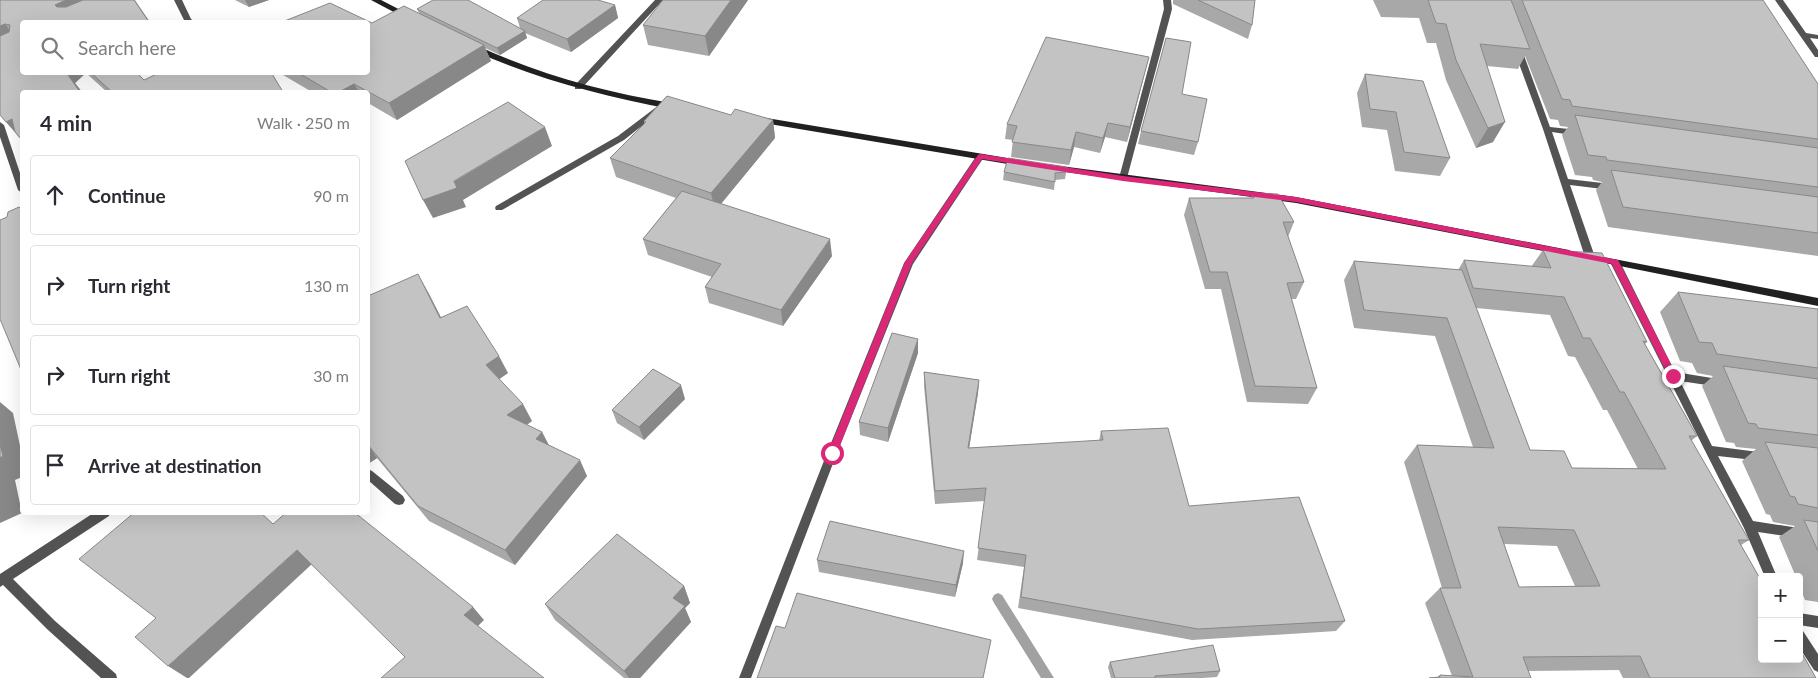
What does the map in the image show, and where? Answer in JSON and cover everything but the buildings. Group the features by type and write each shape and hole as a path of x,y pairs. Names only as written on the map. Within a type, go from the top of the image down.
{"street":[{"path":"178,0 188,20"},
{"path":"375,0 418,20"},
{"path":"578,87 659,0"},
{"path":"1123,178 1168,9 1167,0"},
{"path":"1779,0 1818,55"},
{"path":"1803,35 1818,37"},
{"path":"469,45 511,66 578,87 683,108"},
{"path":"1516,46 1547,129 1590,257"},
{"path":"499,208 621,138 663,104"},
{"path":"750,119 1028,164"},
{"path":"0,125 20,184"},
{"path":"1547,129 1586,134"},
{"path":"745,678 832,453 909,262 980,157"},
{"path":"1047,167 1296,200 1818,302"},
{"path":"1564,181 1623,189"},
{"path":"1615,262 1749,526 1769,573"},
{"path":"1673,376 1731,384"},
{"path":"1709,450 1772,458"},
{"path":"370,476 399,500"},
{"path":"100,515 2,580 111,678"},
{"path":"1749,526 1818,536"},
{"path":"1803,619 1818,622"},
{"path":"1803,642 1818,666"}],"waterway":[{"path":"998,599 1048,678"}],"route":[{"path":"832,453 909,262 980,157 1123,178 1296,200 1615,262 1673,376"}]}
